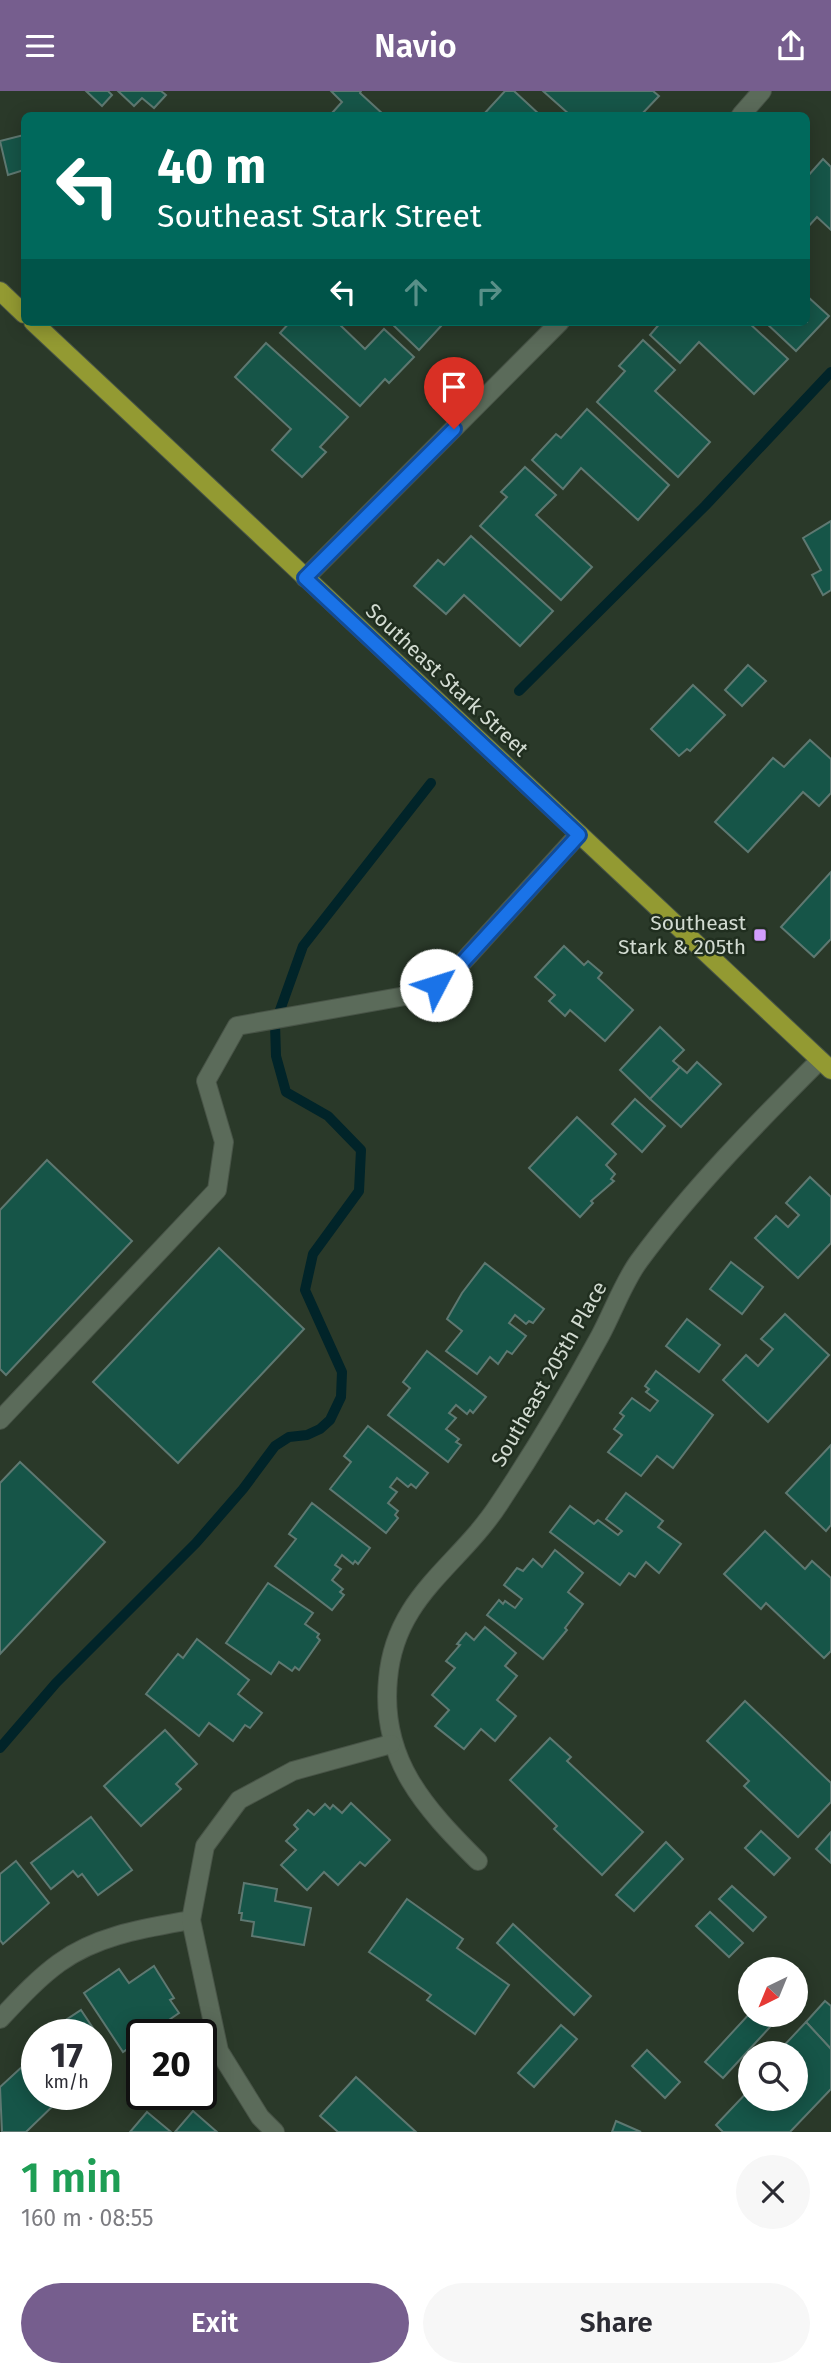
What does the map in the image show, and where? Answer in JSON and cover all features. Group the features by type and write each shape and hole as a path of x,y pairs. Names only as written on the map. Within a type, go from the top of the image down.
{"main road":[{"path":"0,291 21,311"},
{"name":"Southeast Stark Street","path":"37,326 825,1065"}],"street":[{"path":"744,112 762,91"},
{"path":"305,578 556,326"},
{"path":"0,1420 218,1190 224,1142 205,1081 237,1026 422,993 450,976 579,835"},
{"name":"Southeast 205th Place","path":"478,1861 425,1804 391,1744 387,1710 388,1678 395,1644 406,1617 422,1592 497,1507 600,1336 638,1263 696,1193 825,1065"},
{"path":"275,2132 260,2117 219,2051 191,1920 205,1846 239,1800 293,1771 391,1744"},
{"path":"0,2019 59,1963 96,1943 139,1929 191,1920"}],"building":[{"path":"86,91 108,91 112,95 102,106"},
{"path":"118,91 161,91 166,95 154,108 142,98 134,106"},
{"path":"331,91 361,91 381,112 333,112 342,102"},
{"path":"505,91 514,91 537,112 486,112"},
{"path":"543,91 653,91 659,96 644,112 567,112"},
{"path":"21,136 21,171 8,175 0,141"},
{"path":"823,159 831,167 831,230 817,217 810,225 810,174"},
{"path":"810,299 829,316 796,351 769,326 810,326"},
{"path":"286,326 341,326 365,349 384,329 414,357 389,383 385,379 360,406 280,333"},
{"path":"394,326 441,326 419,350"},
{"path":"658,326 752,326 788,359 754,394 699,342 680,363 650,335"},
{"path":"643,340 675,370 655,391 710,442 678,477 597,402 625,371 619,366"},
{"path":"266,343 348,417 320,447 326,452 302,477 272,450 291,429 235,377"},
{"path":"587,409 669,485 638,520 581,468 563,489 532,460 556,434 561,438"},
{"path":"525,467 556,495 536,515 592,567 561,600 480,526 507,497 501,492"},
{"path":"831,521 831,590 823,595 812,575 821,570 803,538"},
{"path":"471,536 553,611 520,646 464,595 446,614 414,586 438,560 444,565"},
{"path":"748,665 766,681 742,706 725,690"},
{"path":"693,685 725,715 690,751 687,749 679,756 651,729"},
{"path":"810,740 831,759 831,793 819,806 803,792 748,852 715,822 773,758 784,767"},
{"path":"831,872 831,939 814,957 781,927"},
{"path":"564,946 584,965 588,961 602,973 598,978 633,1010 605,1041 570,1010 565,1016 549,1001 555,995 535,977"},
{"path":"660,1027 684,1050 673,1061 680,1067 650,1099 620,1070"},
{"path":"697,1062 721,1084 681,1127 650,1099 680,1067 687,1073"},
{"path":"635,1099 665,1126 642,1152 612,1124"},
{"path":"577,1117 616,1154 606,1165 615,1174 611,1179 614,1181 591,1201 593,1203 580,1217 529,1168"},
{"path":"47,1160 132,1241 6,1375 0,1369 0,1210"},
{"path":"810,1177 831,1197 831,1243 798,1278 755,1238 776,1216 788,1227 799,1215 786,1203"},
{"path":"219,1248 304,1329 178,1463 93,1382"},
{"path":"731,1262 763,1287 742,1314 710,1289"},
{"path":"485,1263 544,1309 533,1323 529,1321 526,1324 515,1315 509,1323 526,1336 512,1354 507,1351 498,1364 490,1357 477,1374 446,1351 462,1331 447,1319 462,1293"},
{"path":"785,1314 829,1355 768,1422 723,1380 746,1355 758,1366 773,1349 761,1339"},
{"path":"687,1319 720,1345 699,1372 666,1346"},
{"path":"427,1351 486,1397 473,1413 470,1410 467,1414 456,1405 449,1413 456,1418 446,1429 459,1439 456,1442 461,1445 448,1462 388,1415 410,1388 403,1382"},
{"path":"656,1371 713,1415 673,1468 657,1456 641,1476 608,1452 622,1435 614,1429 624,1416 620,1413 632,1398 650,1411 658,1401 646,1392 649,1389 645,1386"},
{"path":"368,1426 428,1473 416,1488 411,1484 408,1487 397,1478 390,1487 397,1492 388,1503 398,1511 395,1515 398,1518 386,1533 330,1489 351,1462 344,1456"},
{"path":"831,1445 831,1525 826,1531 786,1493"},
{"path":"20,1462 105,1542 0,1654 0,1483"},
{"path":"626,1493 663,1521 658,1527 681,1544 659,1573 646,1562 635,1577 629,1573 620,1585 550,1532 570,1506 594,1524 598,1520 618,1535 622,1531 606,1519"},
{"path":"312,1503 370,1548 358,1564 355,1561 353,1564 342,1555 335,1565 341,1569 332,1580 343,1589 340,1592 344,1595 332,1610 275,1566 296,1539 289,1534"},
{"path":"765,1531 805,1569 812,1561 831,1578 831,1651 824,1658 766,1603 761,1609 724,1574"},
{"path":"555,1550 583,1573 568,1592 583,1604 565,1628 567,1630 543,1659 487,1615 499,1600 515,1608 522,1599 504,1585 517,1568 523,1571 533,1559 542,1567"},
{"path":"268,1583 313,1613 305,1624 319,1634 317,1637 320,1640 299,1670 295,1667 292,1671 279,1662 271,1674 226,1643"},
{"path":"485,1627 516,1653 505,1666 517,1676 497,1700 516,1716 495,1741 481,1729 464,1749 435,1726 449,1710 432,1695 455,1668 446,1661 460,1645 457,1644 466,1633 474,1640"},
{"path":"197,1639 249,1680 238,1694 262,1713 250,1728 245,1725 233,1741 209,1723 199,1736 146,1694 178,1654 183,1658"},
{"path":"745,1701 831,1783 831,1802 798,1837 744,1786 749,1781 707,1741"},
{"path":"165,1730 197,1764 176,1784 181,1789 141,1826 104,1786"},
{"path":"550,1738 571,1757 567,1761 643,1832 602,1875 554,1829 557,1826 510,1780"},
{"path":"351,1803 390,1840 365,1866 360,1862 338,1885 324,1872 307,1890 281,1865 296,1850 286,1841 298,1829 294,1825 308,1810 314,1815 325,1804 330,1809 333,1805 342,1813"},
{"path":"91,1817 132,1870 98,1895 82,1874 78,1877 73,1871 51,1889 31,1863"},
{"path":"761,1831 790,1858 774,1875 745,1848"},
{"path":"831,1832 831,1863 816,1849"},
{"path":"666,1842 683,1859 634,1911 616,1895"},
{"path":"16,1861 49,1903 3,1944 0,1940 0,1874"},
{"path":"244,1883 277,1889 275,1901 311,1908 304,1945 252,1936 254,1922 241,1920 242,1913 239,1913"},
{"path":"732,1886 766,1917 753,1931 719,1899"},
{"path":"407,1899 463,1939 457,1948 509,1985 475,2034 427,2000 431,1995 369,1952"},
{"path":"710,1912 743,1943 729,1957 696,1926"},
{"path":"513,1924 591,1996 574,2015 497,1943"},
{"path":"154,1966 174,1998 170,2000 179,2013 170,2019 126,2019 126,2050 123,2052 112,2035 112,2019 101,2019 84,1993 119,1969 129,1983"},
{"path":"825,2001 831,2006 831,2049 808,2024 808,2020"},
{"path":"81,2010 87,2019 67,2019"},
{"path":"808,2024 831,2049 831,2089 790,2132 723,2132 716,2125 738,2102 738,2111 808,2111 808,2041 788,2041 801,2027 808,2027"},
{"path":"561,2025 577,2039 534,2087 518,2073"},
{"path":"738,2026 770,2027 757,2041 738,2041 738,2062 723,2078 705,2062"},
{"path":"647,2050 680,2082 665,2098 632,2066"},
{"path":"21,2068 21,2110 49,2110 26,2132 2,2132 0,2087"},
{"path":"356,2077 416,2132 338,2132 320,2116"},
{"path":"193,2111 217,2132 175,2132"},
{"path":"147,2112 171,2132 130,2132"},
{"path":"616,2121 641,2132 612,2132"}],"waterway":[{"path":"519,691 705,506 831,372"},
{"path":"0,1748 56,1683 196,1543 243,1489 275,1446 289,1437 307,1435 320,1429 330,1420 341,1397 342,1372 305,1290 313,1254 359,1191 361,1150 328,1116 286,1092 276,1056 275,1024 303,946 431,783"}],"place":[{"name":"Southeast Stark & 205th","path":"760,935"}],"route":[{"path":"436,985 450,976 579,835 305,578 454,429"}]}
